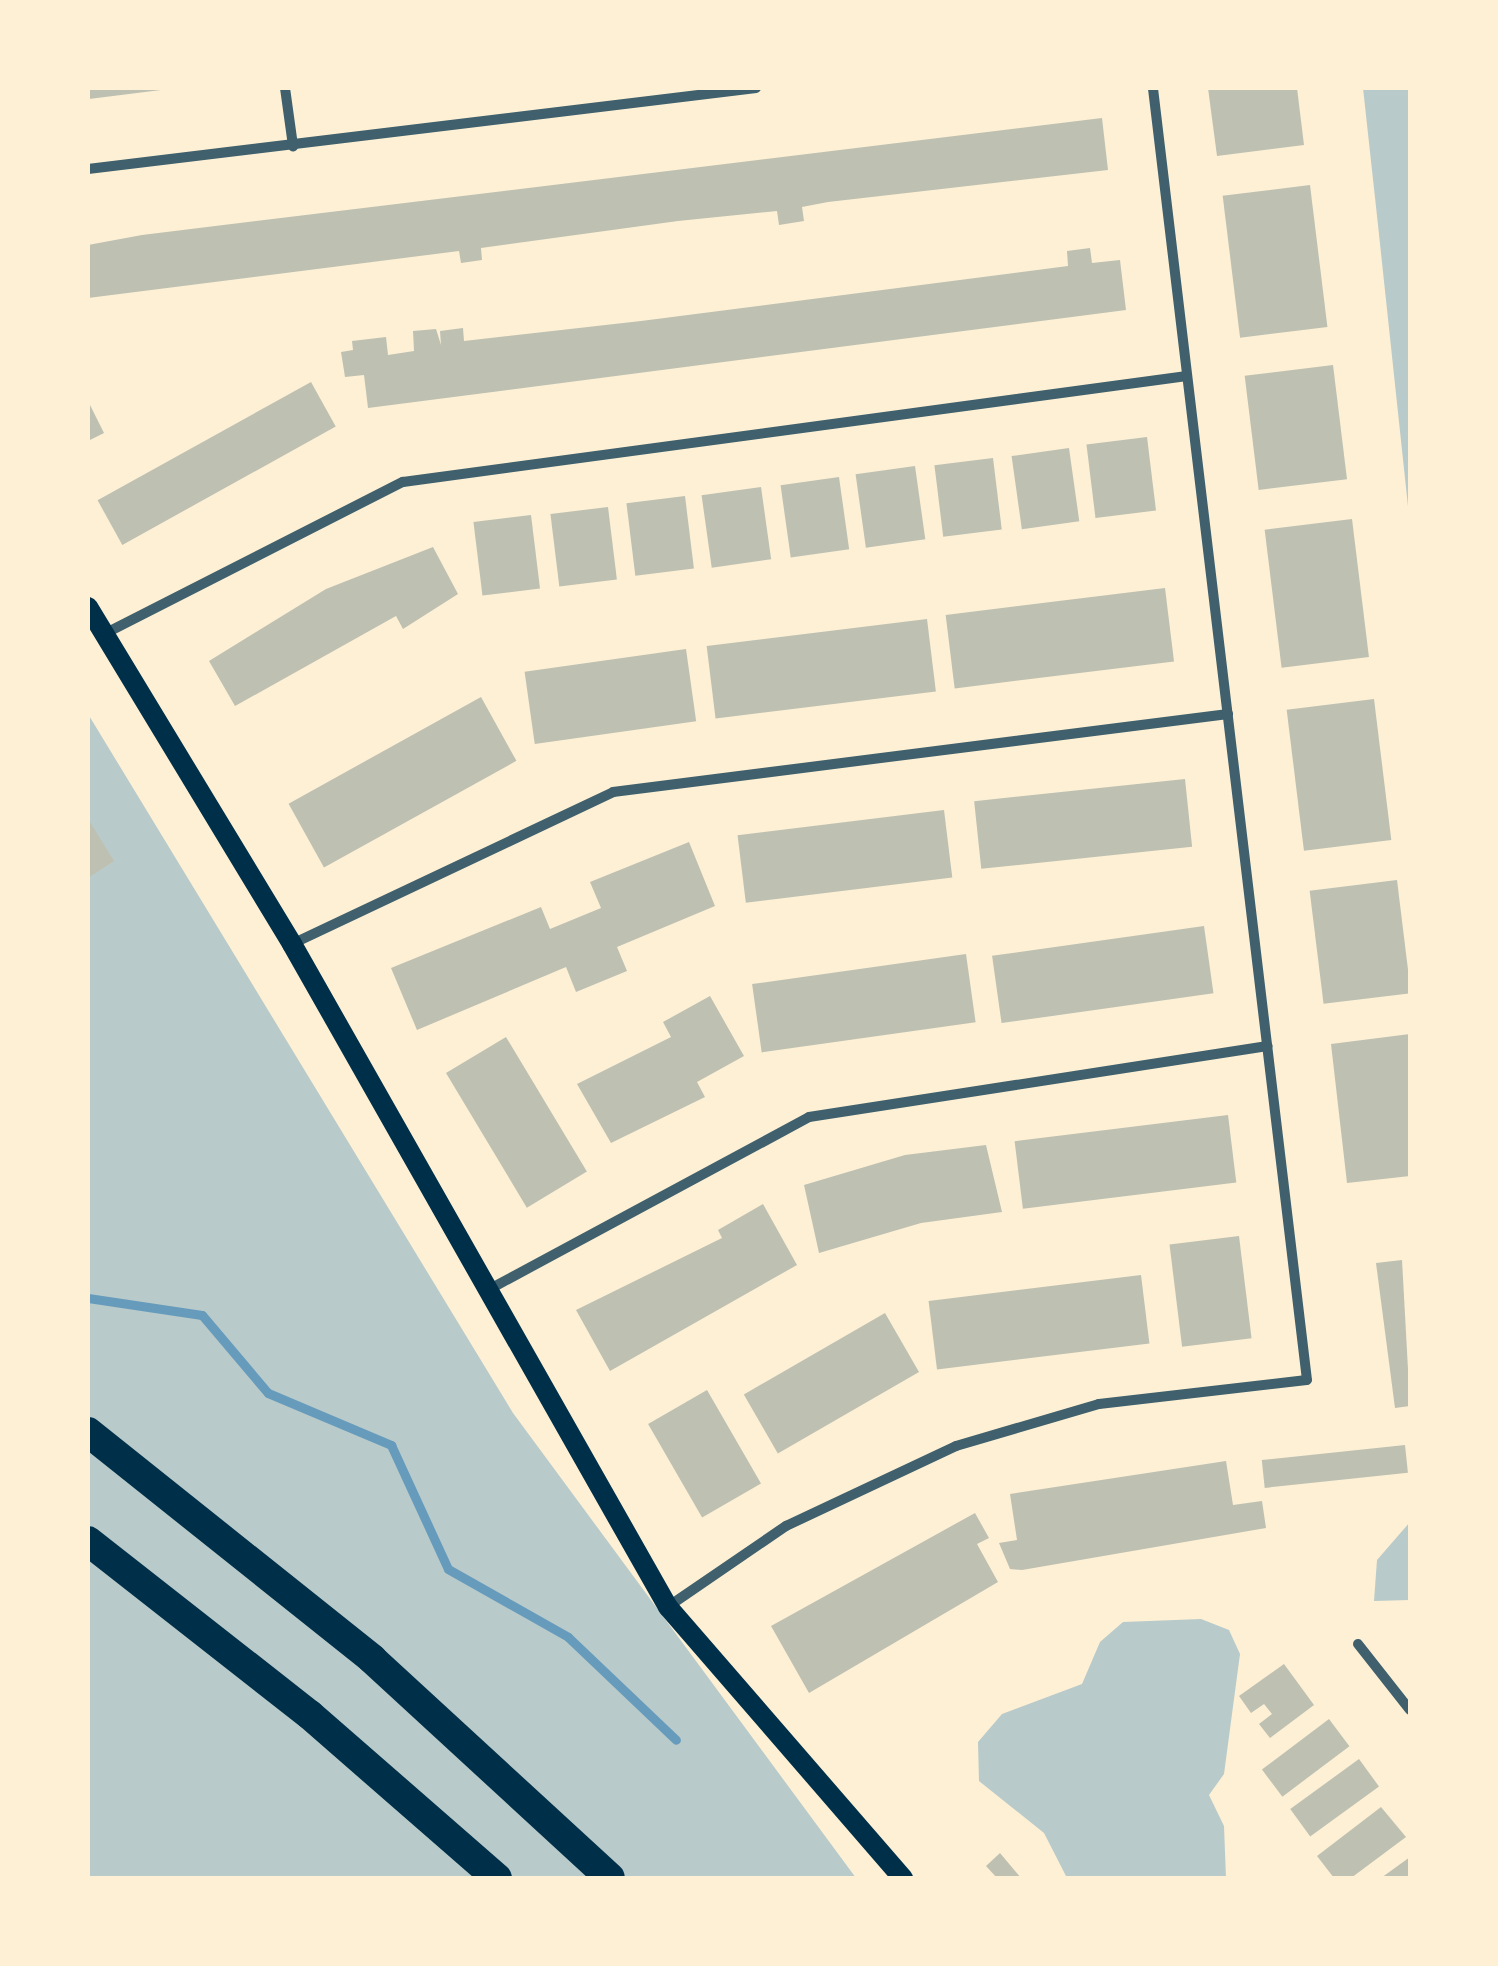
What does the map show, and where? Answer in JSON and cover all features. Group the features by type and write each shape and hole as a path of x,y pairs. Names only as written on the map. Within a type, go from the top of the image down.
{"highway":[{"path":"88,1432 372,1659 610,1878"},
{"path":"88,1543 140,1581 497,1878"}],"main road":[{"path":"88,607 108,632 292,944 668,1606 902,1878"}],"street":[{"path":"285,88 292,146"},
{"path":"88,169 756,88"},
{"path":"668,1606 786,1526 956,1446 1099,1404 1308,1380 1153,88"},
{"path":"108,632 403,482 1188,376"},
{"path":"292,944 613,792 1228,714"},
{"path":"488,1290 809,1117 1268,1046"},
{"path":"1358,1644 1410,1710"}],"shaded area":[{"path":"1363,88 1410,88 1410,525 1378,225"},
{"path":"88,714 513,1413 856,1878 88,1878"},
{"path":"1410,1522 1410,1600 1374,1601 1377,1560"},
{"path":"1201,1619 1229,1630 1240,1654 1224,1774 1209,1795 1224,1826 1226,1878 1067,1878 1044,1833 979,1781 978,1742 1002,1714 1082,1684 1100,1642 1123,1622"}],"building":[{"path":"88,88 161,88 161,90 89,99"},
{"path":"1208,88 1297,88 1304,145 1217,156"},
{"path":"1102,118 1108,170 828,202 802,207 804,221 779,225 777,211 678,221 481,248 482,260 461,263 459,251 88,298 88,245 142,235"},
{"path":"1310,185 1327,327 1240,338 1223,196"},
{"path":"1090,248 1092,263 1120,260 1126,310 368,408 364,375 345,377 341,352 353,350 352,341 386,337 388,355 414,351 413,331 436,329 441,345 440,331 463,328 464,341 1068,266 1067,251"},
{"path":"1333,365 1347,479 1259,490 1245,376"},
{"path":"311,382 336,427 122,545 98,500"},
{"path":"88,401 104,433 88,441"},
{"path":"1147,437 1156,510 1095,518 1086,444"},
{"path":"1069,448 1079,521 1022,529 1012,456"},
{"path":"993,458 1002,529 943,537 934,465"},
{"path":"915,466 925,539 866,548 856,474"},
{"path":"839,477 849,549 791,558 781,485"},
{"path":"761,487 771,559 712,568 702,495"},
{"path":"685,496 694,568 635,576 626,503"},
{"path":"608,507 617,579 559,587 550,514"},
{"path":"531,515 540,588 482,596 473,522"},
{"path":"1352,519 1369,657 1282,668 1265,530"},
{"path":"433,547 458,594 403,629 396,616 235,706 209,661 326,589"},
{"path":"1165,588 1174,661 955,688 946,615"},
{"path":"927,619 936,691 716,719 707,646"},
{"path":"686,649 696,721 535,744 525,672"},
{"path":"481,697 516,761 324,868 289,804"},
{"path":"1374,699 1391,840 1304,851 1287,710"},
{"path":"1185,779 1192,847 981,869 974,801"},
{"path":"944,810 952,877 746,903 738,835"},
{"path":"88,819 114,861 88,878"},
{"path":"689,842 715,906 617,947 627,971 576,992 566,967 417,1030 391,968 541,907 550,929 601,908 590,882"},
{"path":"1397,880 1410,993 1324,1004 1310,891"},
{"path":"1204,926 1213,993 1002,1023 992,956"},
{"path":"966,954 976,1022 762,1052 752,984"},
{"path":"710,996 744,1056 697,1082 705,1097 611,1143 577,1084 671,1037 663,1022"},
{"path":"1410,1034 1410,1176 1347,1183 1331,1044"},
{"path":"506,1037 587,1172 527,1208 446,1073"},
{"path":"1228,1115 1236,1182 1023,1209 1015,1141"},
{"path":"986,1145 1002,1212 921,1223 819,1253 804,1185 905,1155"},
{"path":"763,1204 797,1265 610,1371 576,1310 722,1238 718,1230"},
{"path":"1239,1236 1252,1338 1182,1347 1170,1245"},
{"path":"1402,1260 1410,1406 1395,1408 1376,1263"},
{"path":"1141,1275 1149,1343 937,1370 929,1301"},
{"path":"885,1313 919,1372 778,1453 744,1394"},
{"path":"707,1390 761,1484 702,1518 648,1424"},
{"path":"1405,1445 1408,1473 1265,1488 1262,1460"},
{"path":"1226,1461 1233,1505 1262,1501 1266,1528 1010,1569 999,1543 1017,1540 1010,1494"},
{"path":"975,1513 989,1538 977,1544 998,1582 809,1693 771,1626"},
{"path":"1284,1664 1314,1705 1270,1738 1259,1724 1272,1714 1264,1704 1251,1713 1239,1696"},
{"path":"1329,1719 1349,1746 1282,1797 1262,1770"},
{"path":"1359,1759 1379,1787 1310,1836 1290,1809"},
{"path":"1381,1807 1406,1837 1351,1878 1334,1878 1317,1856"},
{"path":"1000,1853 1021,1878 997,1878 986,1866"},
{"path":"1410,1857 1410,1878 1381,1878"}],"waterway":[{"path":"88,1298 202,1315 268,1393 391,1445 448,1569 568,1637 676,1740"}]}
